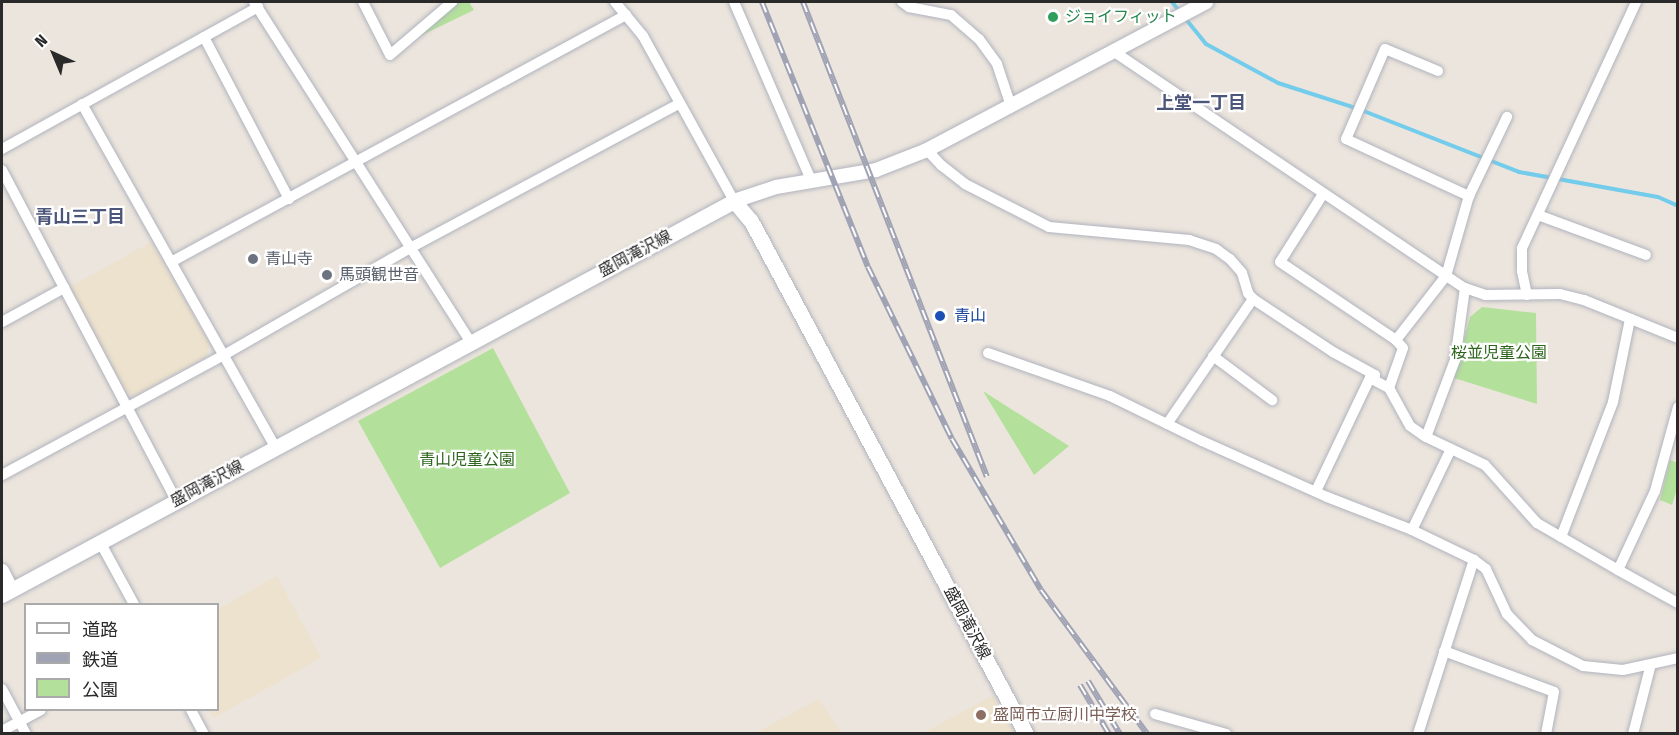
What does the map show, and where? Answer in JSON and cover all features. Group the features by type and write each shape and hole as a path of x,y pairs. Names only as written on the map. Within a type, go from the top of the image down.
{"main road":[{"name":"盛岡滝沢線","path":"6,592 734,201 751,221 1026,734"}],"street":[{"path":"363,2 390,56 452,2"},
{"path":"615,2 643,36 734,201 776,186 876,170 927,150 1206,2"},
{"path":"734,2 812,182"},
{"path":"902,2 909,7 951,15 979,39 997,64 1011,106"},
{"path":"1527,295 1522,271 1522,248 1636,2"},
{"path":"2,149 204,37 256,4 471,342"},
{"path":"171,262 626,15"},
{"path":"204,37 289,199"},
{"path":"1438,71 1385,49 1346,139 1470,196"},
{"path":"1113,51 1465,288 1485,295 1560,294 1584,300 1677,338"},
{"path":"2,475 224,355 412,247 679,104"},
{"path":"82,105 275,447"},
{"path":"1396,340 1446,276 1470,196 1508,117"},
{"path":"927,150 941,165 966,184 1049,227 1189,240 1216,249 1230,259 1242,273 1248,293 1253,299 1333,352 1375,375 1370,378 1316,491"},
{"path":"2,170 176,500"},
{"path":"2,198 13,192"},
{"path":"1323,194 1280,262 1396,340 1403,348 1389,388"},
{"path":"1538,215 1646,255"},
{"path":"2,322 63,288"},
{"path":"1426,437 1455,360 1465,288"},
{"path":"1167,424 1253,299"},
{"path":"1562,537 1613,402 1630,319"},
{"path":"988,353 1110,396 1167,424 1316,491 1412,530 1474,560 1486,569 1507,614 1532,640 1582,666 1623,670 1677,658"},
{"path":"1213,356 1272,400"},
{"path":"1370,378 1389,388 1410,426 1426,437 1485,465 1537,523 1677,603"},
{"path":"1618,570 1655,490 1677,407"},
{"path":"1412,530 1451,449"},
{"path":"100,542 133,603"},
{"path":"1418,734 1474,560"},
{"path":"2,571 6,592"},
{"path":"1444,651 1554,692 1546,734"},
{"path":"1633,734 1651,664"},
{"path":"2,689 26,734"},
{"path":"2,731 39,711"},
{"path":"192,711 204,734"},
{"path":"1155,714 1226,734"}],"shaded area":[{"path":"151,242 210,344 206,357 133,396 126,392 68,288"},
{"path":"277,576 321,658 214,718 210,711 219,711 219,608"},
{"name":"盛岡市立厨川中学校","path":"993,696 1014,733 923,733"},
{"path":"819,699 841,733 755,733"}],"green space":[{"path":"459,2 469,2 474,10 414,39"},
{"name":"桜並児童公園","path":"1482,307 1536,313 1537,404 1454,378 1470,317"},
{"name":"青山児童公園","path":"493,348 570,493 440,568 358,421"},
{"path":"983,391 1069,446 1034,475"},
{"path":"1670,460 1678,463 1677,489 1672,505 1660,500"}],"waterway":[{"path":"1172,2 1206,44 1278,83 1356,108 1519,172 1658,197 1678,206"}],"railway":[{"path":"762,2 868,267 952,439 1041,590 1147,734"},
{"path":"803,2 987,477"},
{"path":"1088,681 1120,734"},
{"path":"1080,685 1109,734"}],"place":[{"name":"ジョイフィット","path":"1053,17"},
{"name":"青山寺","path":"253,259"},
{"name":"馬頭観世音","path":"327,275"},
{"name":"青山","path":"940,316"},
{"name":"盛岡市立厨川中学校","path":"981,715"}],"district":[{"name":"上堂一丁目","path":"1201,103"},
{"name":"青山三丁目","path":"80,217"}]}
